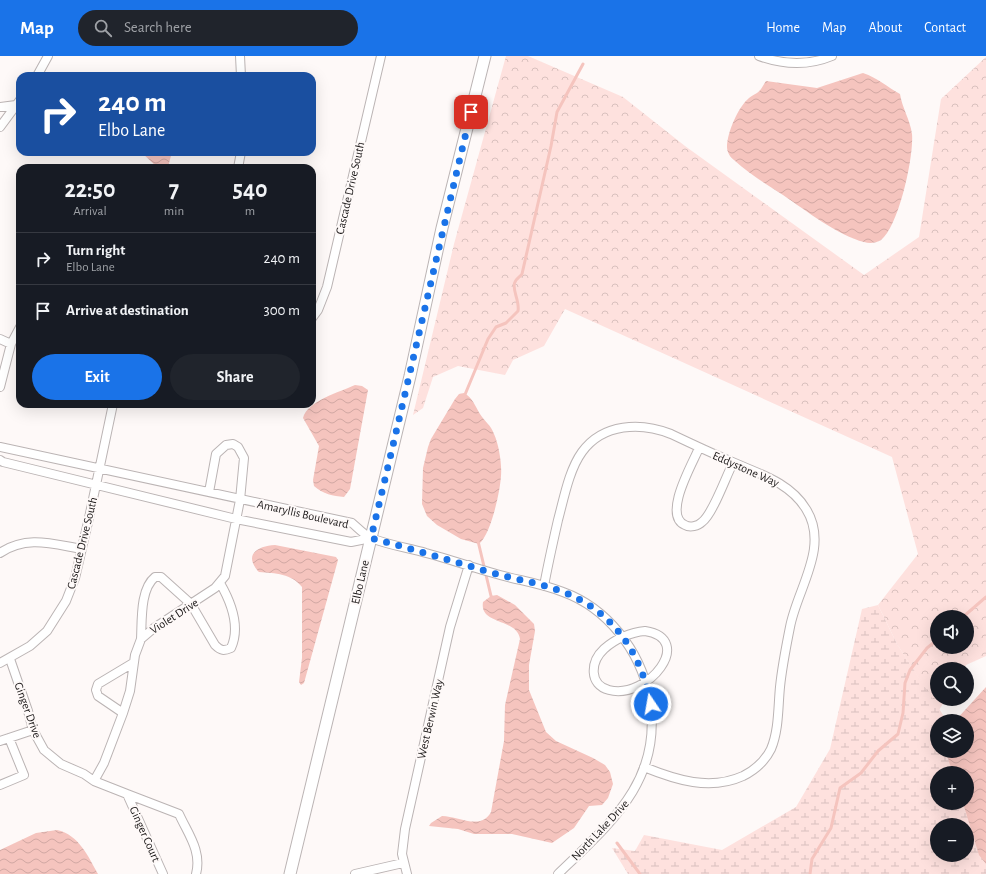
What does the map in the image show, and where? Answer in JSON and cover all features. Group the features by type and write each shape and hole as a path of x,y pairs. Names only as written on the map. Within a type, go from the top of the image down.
{"street":[{"path":"39,72 48,56"},
{"path":"240,56 241,72"},
{"name":"Cascade Drive South","path":"316,313 328,281 381,56"},
{"name":"Elbo Lane","path":"290,874 410,376 442,228 484,56"},
{"path":"760,56 784,63 798,64 812,63 832,56"},
{"path":"0,107 16,103"},
{"path":"0,127 16,106"},
{"path":"0,387 11,344 16,335"},
{"path":"0,339 11,344"},
{"name":"Cascade Drive South","path":"0,663 10,659 38,640 54,622 71,590 82,549 112,408"},
{"name":"Eddystone Way","path":"544,586 554,535 570,480 582,452 590,443 611,430 634,426 659,430 774,480 793,492 807,510 814,531 814,552 793,612 784,656 774,738 765,759 757,767 736,779 713,784 691,782 644,767"},
{"path":"141,639 143,605 150,581 155,576 161,577 191,604 215,645 220,650 231,648 235,634 235,618 228,596 220,583 225,576 240,500 244,458 242,452 233,444 226,445 216,454 209,492"},
{"name":"Amaryllis Boulevard","path":"0,447 352,523 371,538"},
{"path":"699,448 677,501 676,511 678,520 685,525 694,526 702,522 709,514 733,462"},
{"name":"Amaryllis Boulevard","path":"0,460 96,485 236,518 351,542 371,538"},
{"name":"North Lake Drive","path":"371,538 564,592 590,605 601,614 623,637 638,660 646,682 651,704 652,734 640,778 625,805 604,830 558,874"},
{"path":"0,553 16,544 26,542 37,542 82,549"},
{"name":"West Berwin Way","path":"407,874 403,863 402,854 408,815 450,627 469,565"},
{"name":"Violet Drive","path":"94,781 104,763 130,691 133,663 141,639 151,630 220,583"},
{"path":"645,631 658,635 663,639 667,659 659,672 646,682 626,690 612,691 604,689 594,678 595,663 609,645 623,637 645,631"},
{"name":"Ginger Drive","path":"10,659 33,730 44,750 52,758 72,770 84,774 94,781"},
{"path":"122,713 98,696 96,690 98,684 133,663"},
{"path":"0,741 33,730"},
{"path":"0,785 24,775 9,738"},
{"name":"Ginger Court","path":"94,781 179,814 198,854 199,864 196,874"},
{"name":"Ginger Court","path":"127,794 163,874"},
{"path":"355,874 403,863"}],"green space":[{"path":"506,56 528,56 623,97 685,146 864,275 919,237 941,99 986,57 986,656 973,662 930,662 930,696 897,644 878,605 918,554 892,457 565,309 544,346 513,360 505,375 458,366 433,377 423,408 413,415 454,244"},
{"path":"878,605 897,644 930,695 930,706 937,706 942,714 930,714 930,758 974,758 974,714 972,714 986,692 986,874 628,874 612,848 635,851 644,835 722,850 796,807 830,749 862,609"},
{"path":"936,706 942,706 939,710"}],"water":[{"path":"863,73 878,80 900,94 902,104 910,123 912,134 911,158 908,174 894,221 888,232 881,240 871,243 854,239 833,228 758,179 731,157 728,153 727,147 729,135 741,107 750,97 760,91 766,81 817,88"},
{"path":"145,156 171,156 169,164 154,164"},
{"path":"355,385 362,386 368,390 350,489 344,497 325,493 314,486 313,480 319,446 303,418 310,408 316,408 317,402"},
{"path":"464,393 472,400 480,414 493,431 501,460 497,502 491,522 479,544 461,539 437,525 427,516 422,504 423,468 431,439 455,399 459,394"},
{"path":"275,545 336,557 338,560 304,683 301,685 299,682 302,658 302,587 293,579 283,575 259,572 252,561 254,552 263,547"},
{"path":"497,595 515,605 534,624 535,631 529,665 529,690 546,732 556,741 605,765 610,772 613,784 608,798 602,805 589,806 574,828 552,843 512,834 474,834 458,829 429,826 442,816 475,822 487,818 491,812 504,741 505,705 520,639 517,632 506,624 487,615 483,609 483,602 491,596"},
{"path":"986,687 986,864 979,855 974,839 974,818 968,818 965,810 974,810 974,766 951,766 948,758 974,758 974,714 961,714 969,706 974,706 974,700"},
{"path":"57,830 71,836 77,841 98,874 0,874 0,850 36,833"}],"waterway":[{"path":"464,397 488,339 496,327 506,323 518,311 518,303 514,285 516,280 522,274 551,146 557,112 583,64"},
{"path":"478,541 491,596 494,599"},
{"path":"971,610 986,597"},
{"path":"810,874 812,859 831,828 840,788 861,773 878,751 898,734 903,713 905,683 910,670 930,646"},
{"path":"617,843 640,874"}],"route":[{"path":"471,112 442,228 410,376 371,538 493,573 550,587 590,605 612,624 630,647 644,674 651,704"}]}
